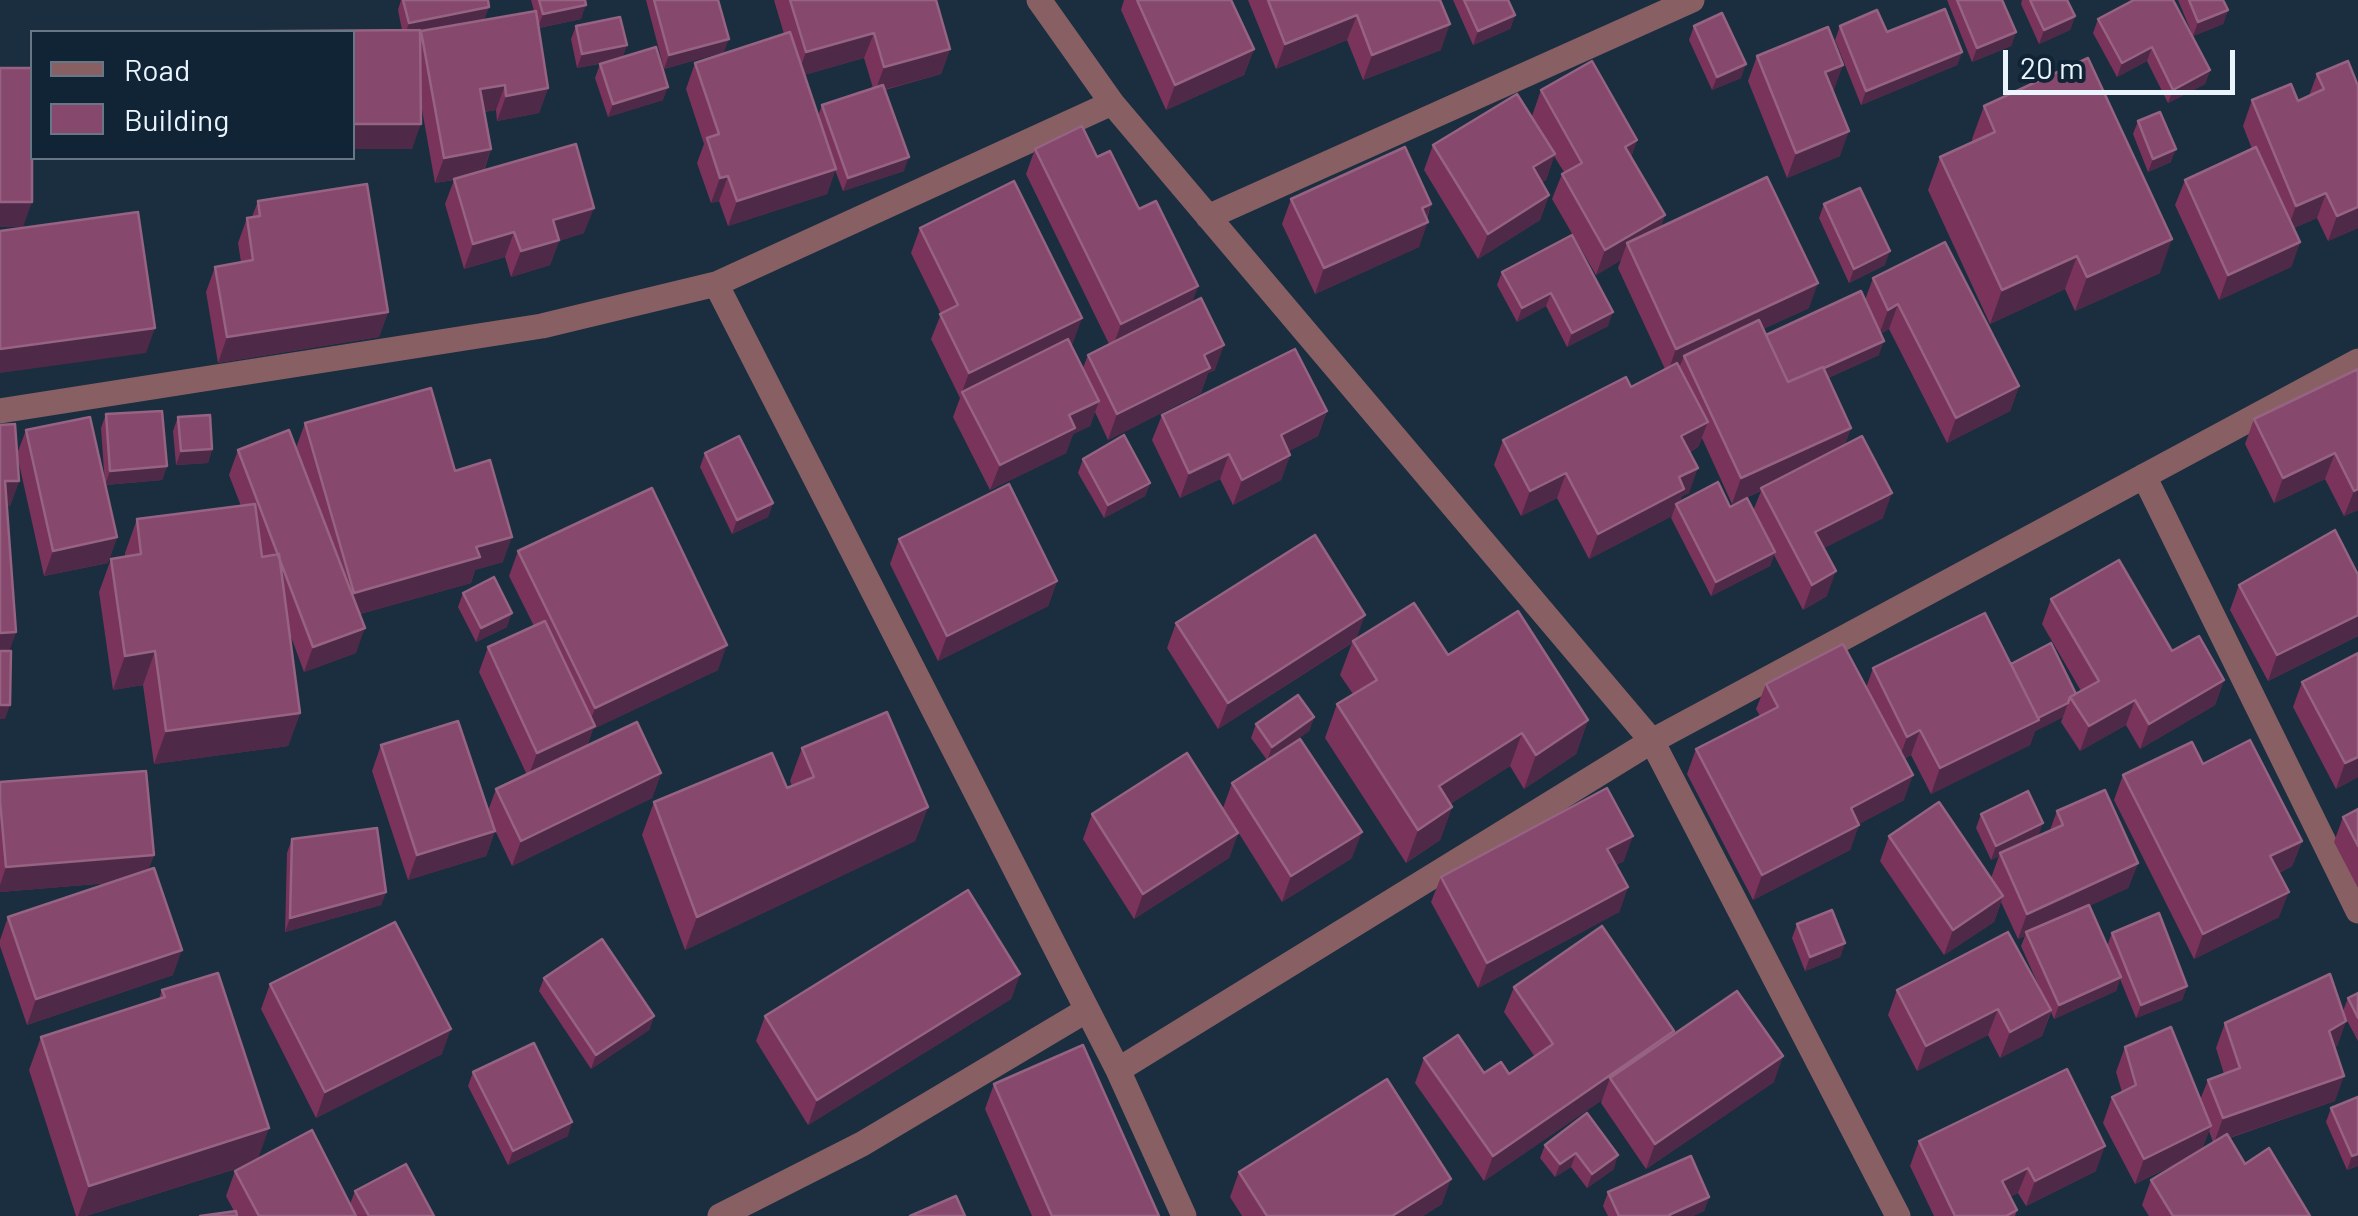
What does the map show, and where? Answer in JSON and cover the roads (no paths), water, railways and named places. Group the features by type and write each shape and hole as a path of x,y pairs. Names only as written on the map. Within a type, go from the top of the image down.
{"street":[{"path":"1039,0 1112,104 1652,741 1898,1216"},
{"path":"1208,217 1692,0"},
{"path":"0,411 542,326 716,284 1112,104"},
{"path":"716,284 1118,1070 1184,1216"},
{"path":"1118,1070 1652,741 2358,361"},
{"path":"2144,476 2358,911"},
{"path":"720,1216 862,1144 1087,1010"}]}
